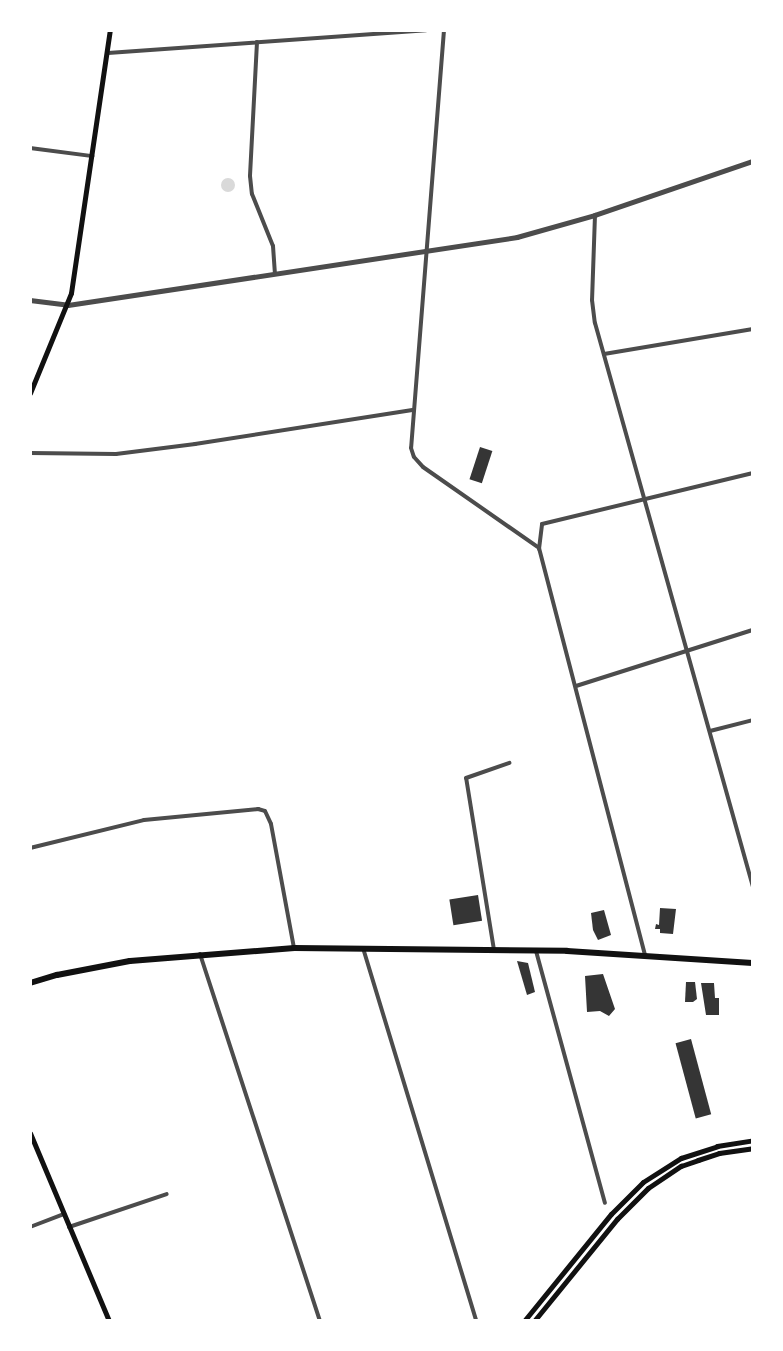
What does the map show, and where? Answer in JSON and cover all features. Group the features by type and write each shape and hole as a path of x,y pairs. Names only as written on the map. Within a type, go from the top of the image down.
{"main road":[{"path":"30,393 68,305 93,156 110,30"},
{"path":"30,983 57,975 130,961 294,948 536,951 645,955 753,963"},
{"path":"30,1133 109,1321"},
{"path":"524,1321 611,1214 643,1182 681,1158 717,1146 753,1140"},
{"path":"534,1321 617,1219 648,1188 681,1167 698,1160 719,1153 753,1148"}],"street":[{"path":"108,53 385,31 426,30"},
{"path":"444,30 412,410 411,448 414,457 423,467 539,549"},
{"path":"257,42 250,176 252,194 273,246 275,275"},
{"path":"30,148 93,156"},
{"path":"30,300 68,305 425,253 545,230 596,215 753,161"},
{"path":"596,215 592,300 604,354 753,887"},
{"path":"604,354 753,329"},
{"path":"30,453 116,453 195,444 412,410"},
{"path":"645,955 539,549 542,524 753,473"},
{"path":"576,686 753,630"},
{"path":"710,731 753,720"},
{"path":"494,950 466,778 509,763"},
{"path":"30,848 144,820 258,809 265,811 271,824 294,948"},
{"path":"363,948 476,1321"},
{"path":"536,951 605,1203"},
{"path":"200,954 320,1321"},
{"path":"69,1227 167,1194"},
{"path":"30,1227 64,1214"}],"shaded area":[{"path":"225,178 231,178 235,185 231,192 225,192 221,188 221,182"}],"building":[{"path":"480,447 492,451 482,483 469,479"},
{"path":"478,895 482,921 453,925 449,900"},
{"path":"660,908 676,909 673,934 660,933 660,929 655,929 656,924 659,925"},
{"path":"604,910 611,935 598,940 593,930 591,913"},
{"path":"517,961 528,963 535,992 527,995"},
{"path":"603,974 615,1009 609,1016 600,1011 587,1012 585,976"},
{"path":"686,982 695,982 697,999 693,1002 685,1002"},
{"path":"701,983 714,983 715,998 719,998 719,1015 706,1015"},
{"path":"691,1039 711,1114 696,1118 676,1043"}]}
